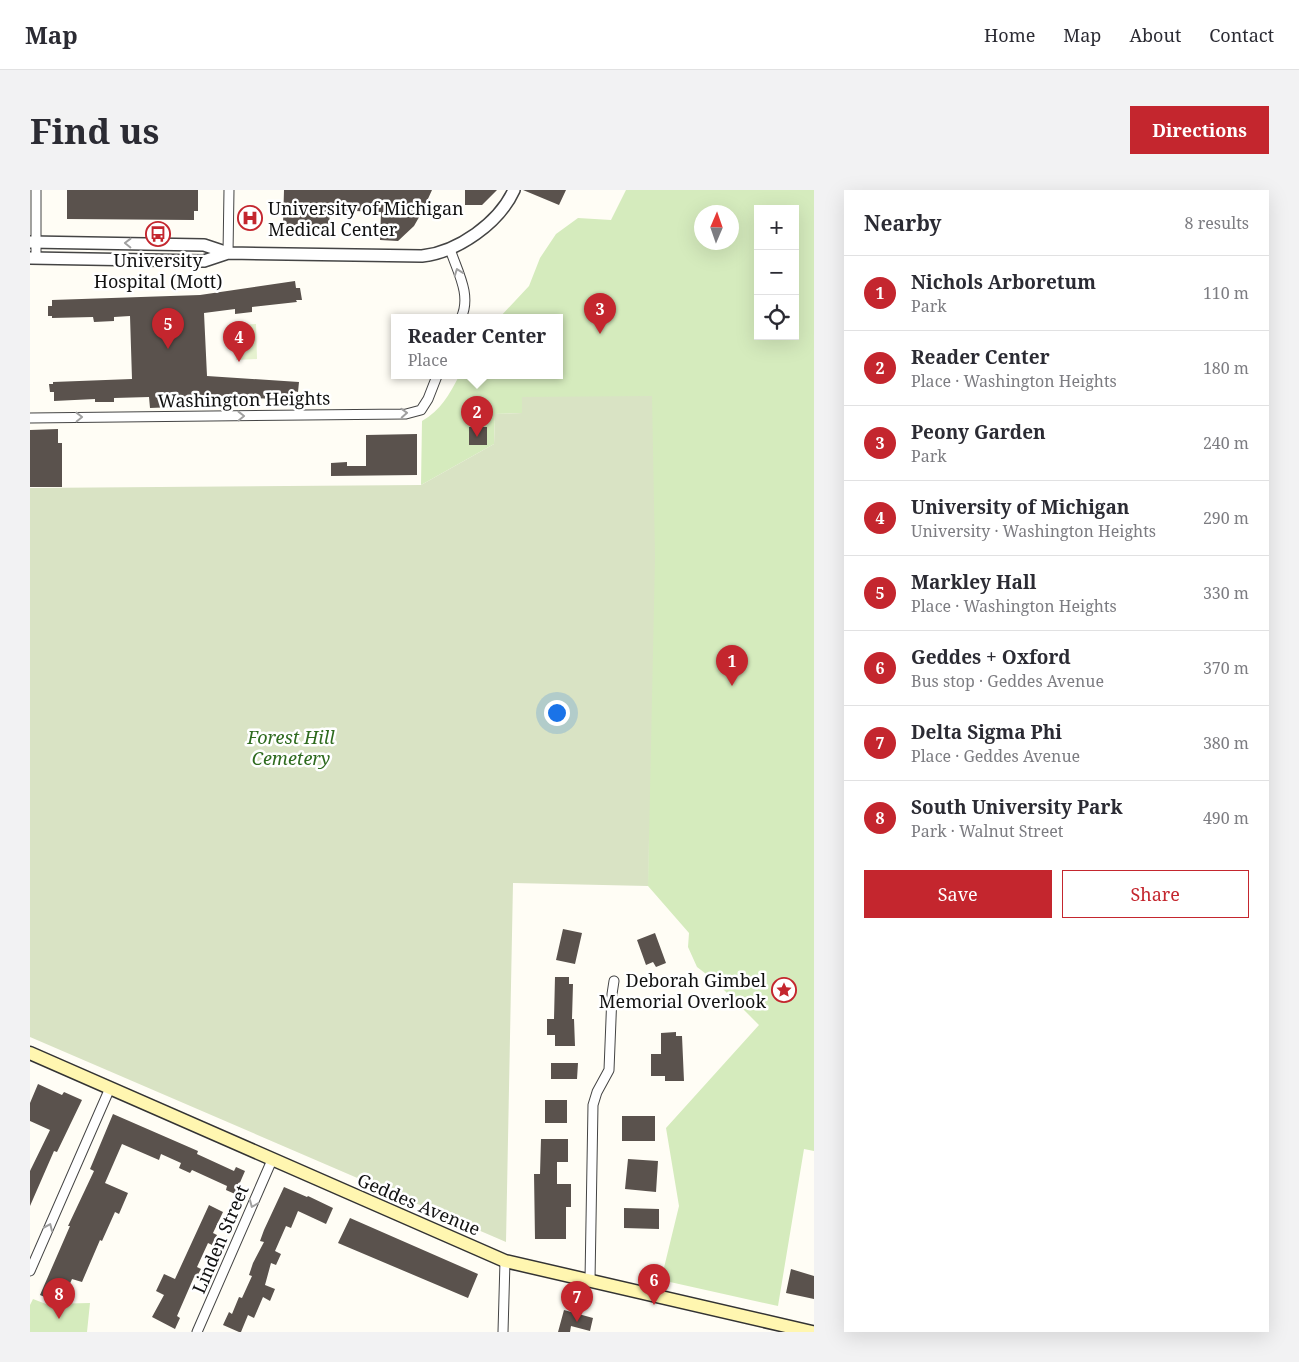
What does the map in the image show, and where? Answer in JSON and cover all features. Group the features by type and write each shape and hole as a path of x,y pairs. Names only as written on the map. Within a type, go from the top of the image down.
{"main road":[{"name":"Geddes Avenue","path":"30,1054 506,1261 812,1332"}],"street":[{"path":"36,190 33,258 204,261 228,253"},
{"path":"228,253 229,190"},
{"path":"33,242 204,244 228,253 409,258 435,255 450,249 475,234 501,210 514,190"},
{"path":"450,249 466,295 463,314"},
{"name":"Washington Heights","path":"30,418 406,414 421,410 428,399 436,379"},
{"path":"590,1280 593,1105 597,1092 609,1070 614,981"},
{"path":"30,1271 110,1088"},
{"name":"Linden Street","path":"197,1332 272,1160"},
{"path":"503,1332 506,1261"}],"green space":[{"path":"626,190 814,190 814,1151 804,1149 778,1306 661,1280 679,1206 666,1128 759,1025 714,980 697,967 688,947 689,933 648,886 652,396 523,413 495,414 494,444 421,485 422,421 439,407 457,379 563,379 563,314 503,314 529,286 540,258 556,234 578,218 611,220"},
{"path":"256,324 257,359 236,360 235,325"},
{"name":"Forest Hill Cemetery","path":"652,396 655,557 648,886 513,883 506,1242 30,1037 30,488 421,485 494,444 495,414 522,413 522,397"},
{"path":"33,1299 46,1304 90,1303 87,1332 30,1332 30,1305"}],"building":[{"path":"67,190 198,190 198,211 194,211 194,220 67,219"},
{"path":"284,190 432,190 414,226 398,241 380,240 381,212 330,210 329,227 283,225"},
{"path":"465,190 497,190 482,205 465,205"},
{"path":"523,190 566,190 559,205"},
{"path":"295,281 296,288 300,288 302,300 296,300 297,302 252,307 252,312 235,314 235,309 204,313 207,376 299,382 298,392 294,391 294,400 253,398 253,402 234,401 234,397 198,395 198,406 150,408 149,397 114,398 114,402 95,402 95,399 54,401 54,392 50,392 49,384 53,384 53,382 132,379 130,316 114,317 114,321 94,322 93,317 52,318 52,316 48,316 48,306 52,306 52,300 200,295"},
{"path":"469,427 487,427 487,445 469,445"},
{"path":"58,429 58,443 62,443 62,487 30,487 30,430"},
{"path":"417,434 417,475 331,476 331,463 347,462 347,466 366,466 366,435"},
{"path":"563,929 582,933 575,964 556,960"},
{"path":"655,933 666,963 656,967 653,962 646,965 637,940"},
{"path":"555,977 569,977 569,984 573,984 572,1019 574,1019 575,1046 555,1046 555,1035 547,1035 547,1019 554,1019"},
{"path":"676,1032 676,1036 682,1036 684,1081 665,1081 665,1076 651,1076 651,1054 661,1054 661,1033"},
{"path":"551,1063 578,1063 577,1079 551,1079"},
{"path":"38,1084 62,1095 64,1092 82,1100 57,1152 54,1151 30,1206 30,1171 50,1130 30,1121 30,1103"},
{"path":"545,1100 567,1100 567,1123 545,1123"},
{"path":"113,1114 198,1151 197,1154 234,1171 236,1167 245,1171 235,1194 226,1190 227,1186 192,1170 190,1173 179,1168 181,1163 161,1154 159,1160 122,1144 105,1183 128,1193 119,1214 115,1212 102,1241 100,1240 82,1282 72,1279 61,1304 40,1295 70,1226 68,1226 94,1171 90,1169"},
{"path":"622,1116 655,1116 655,1141 622,1141"},
{"path":"541,1139 568,1139 568,1162 557,1162 557,1184 571,1184 571,1207 566,1207 566,1239 535,1239 534,1174 540,1174"},
{"path":"628,1159 658,1161 656,1192 625,1189"},
{"path":"284,1187 333,1208 326,1224 298,1211 291,1228 286,1226 275,1251 281,1254 276,1265 271,1263 265,1285 275,1289 270,1301 263,1297 254,1318 248,1315 241,1332 239,1332 223,1325 229,1312 232,1314 239,1297 242,1298 252,1276 249,1275 253,1263 264,1242 260,1241"},
{"path":"209,1205 223,1212 213,1233 217,1235 212,1245 208,1243 197,1267 201,1269 196,1278 194,1277 177,1316 180,1318 175,1329 152,1317 164,1295 156,1291 164,1274 175,1279"},
{"path":"624,1208 659,1209 659,1229 624,1228"},
{"path":"350,1218 478,1274 468,1298 338,1243"},
{"path":"791,1269 814,1276 814,1299 786,1293"},
{"path":"564,1310 593,1318 590,1331 571,1326 570,1332 558,1332"}],"place":[{"name":"University of Michigan Medical Center","path":"250,218"},
{"name":"University Hospital (Mott)","path":"158,234"},
{"name":"Peony Garden","path":"600,334"},
{"name":"Markley Hall","path":"168,349"},
{"name":"University of Michigan","path":"239,362"},
{"name":"Reader Center","path":"477,437"},
{"name":"Nichols Arboretum","path":"732,686"},
{"name":"Deborah Gimbel Memorial Overlook","path":"784,990"},
{"name":"Geddes + Oxford","path":"654,1305"},
{"name":"South University Park","path":"59,1319"},
{"name":"Delta Sigma Phi","path":"577,1322"}]}
